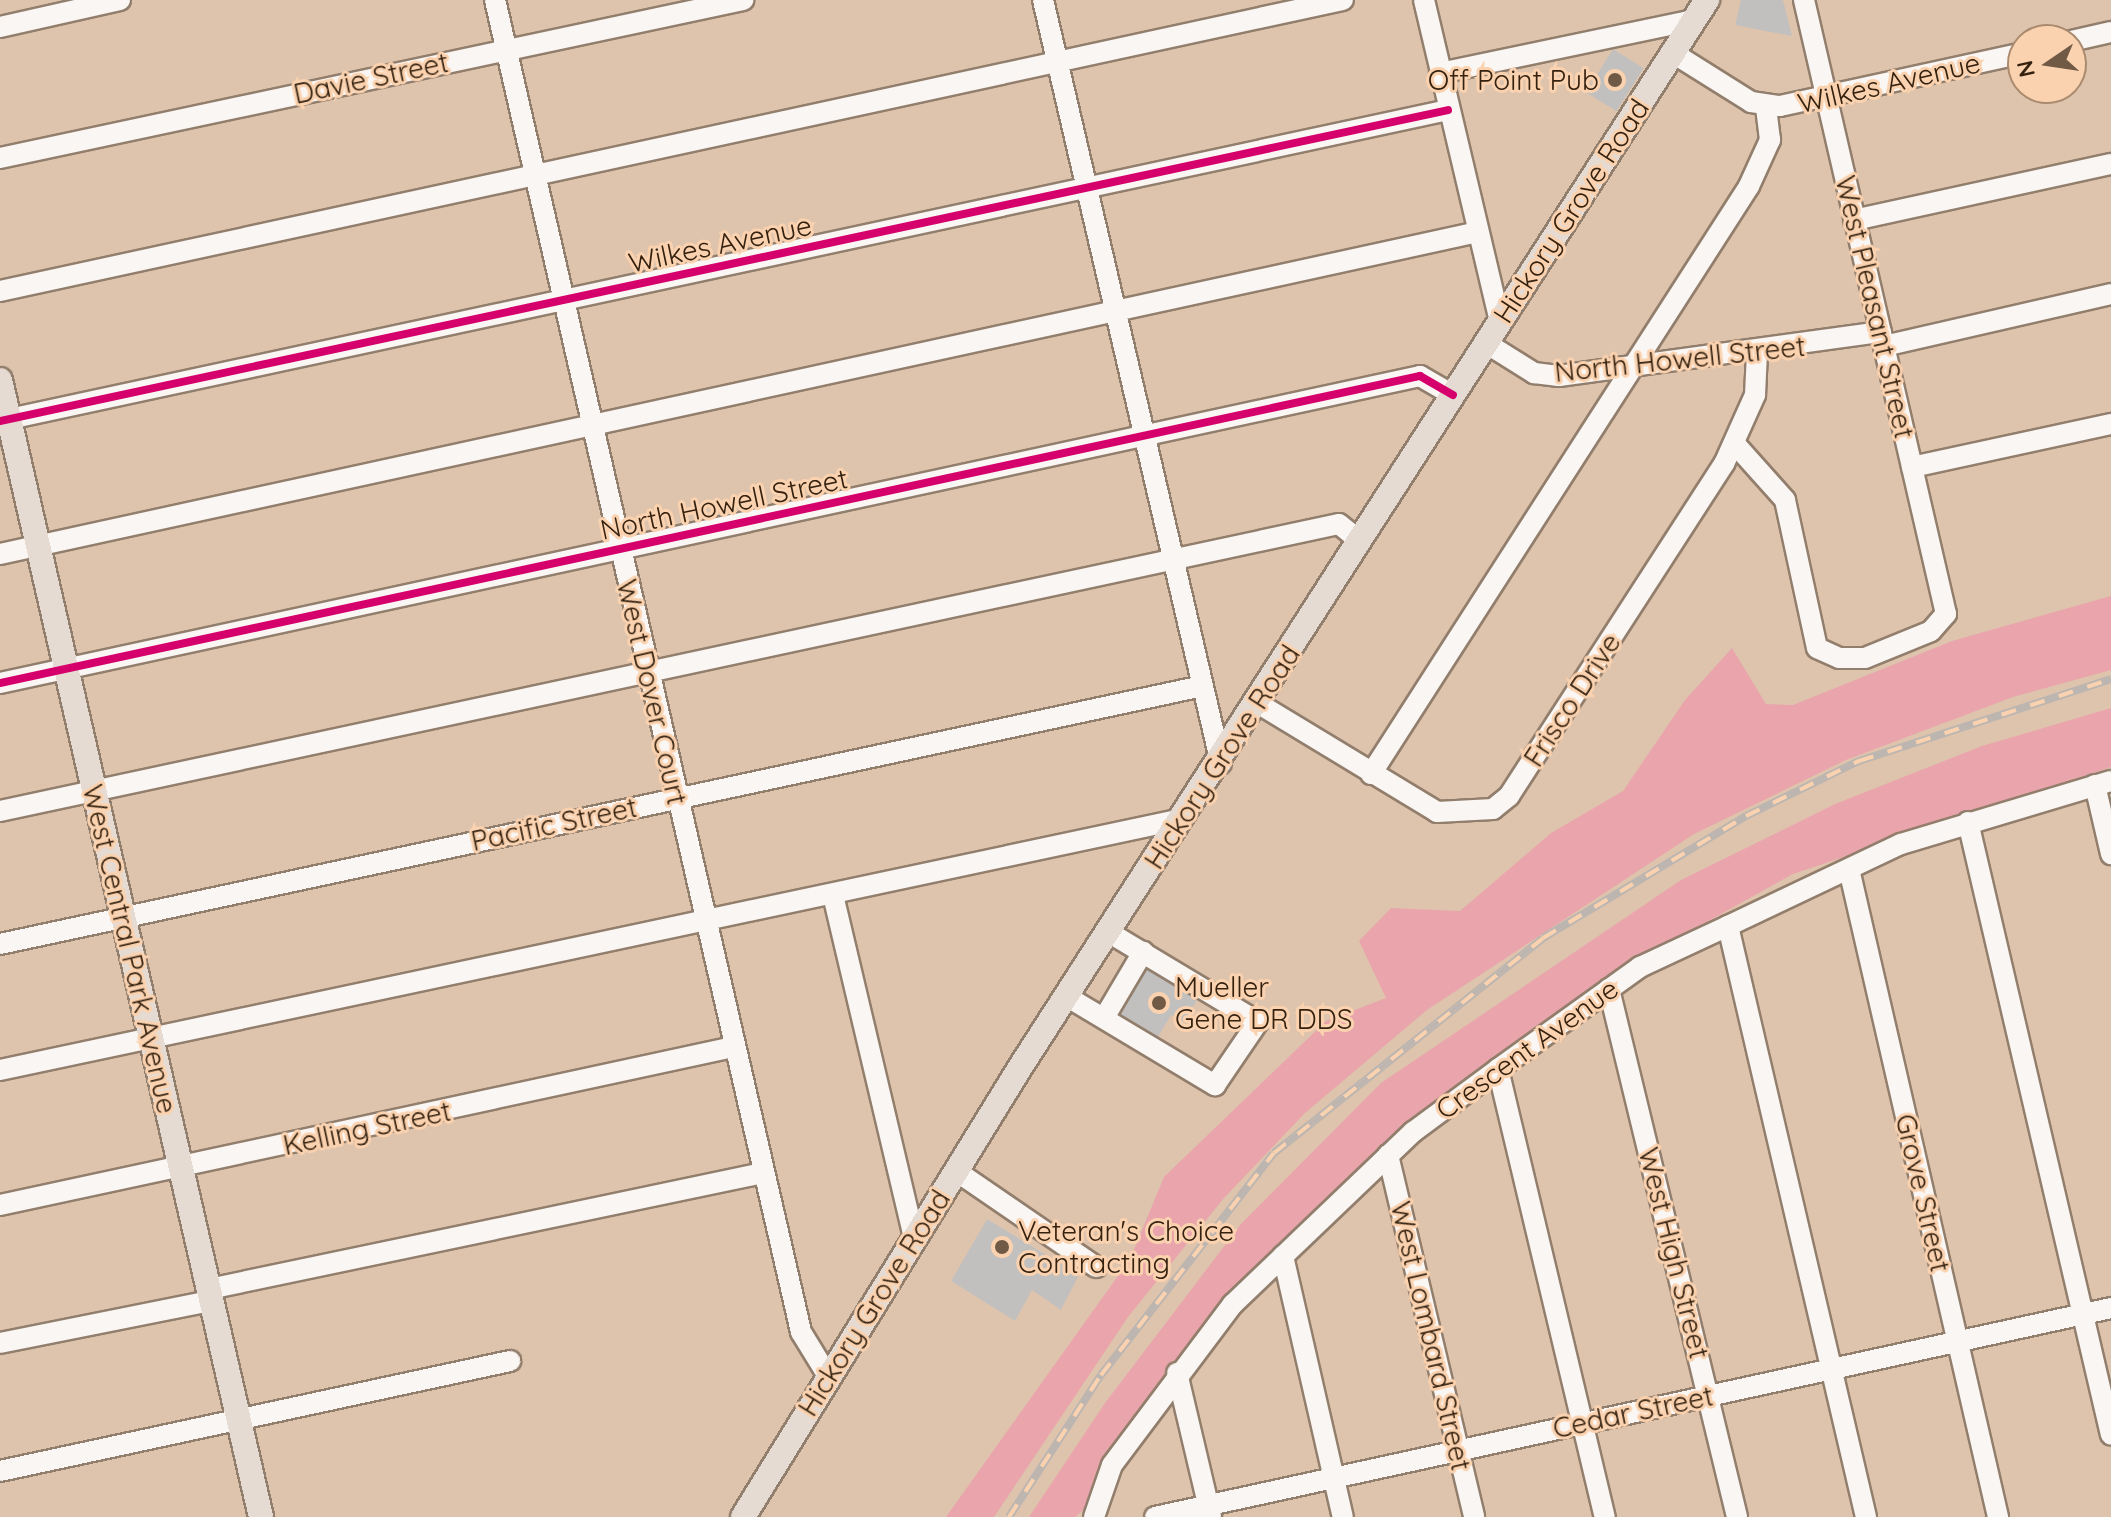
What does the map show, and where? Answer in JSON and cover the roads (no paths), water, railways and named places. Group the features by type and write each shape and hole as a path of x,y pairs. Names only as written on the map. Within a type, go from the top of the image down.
{"main road":[{"name":"Hickory Grove Road","path":"743,1517 1066,996 1221,764 1359,540 1700,10"},
{"name":"West Central Park Avenue","path":"0,380 4,420 38,546 261,1517"}],"street":[{"path":"0,27 120,0"},
{"name":"West Dover Court","path":"495,0 704,923 801,1332 828,1376"},
{"name":"Davie Street","path":"0,158 743,0"},
{"path":"1043,0 1221,764"},
{"path":"0,291 1059,66 1343,0"},
{"path":"1424,0 1493,333"},
{"name":"West Pleasant Street","path":"1735,444 1785,500 1817,648 1839,658 1865,658 1931,631 1946,614 1804,0"},
{"path":"1440,73 1700,10"},
{"path":"2087,37 2111,32"},
{"name":"Wilkes Avenue","path":"1673,53 1766,106 1827,98 2007,57"},
{"path":"1371,774 1759,166 1770,140 1766,106"},
{"name":"Wilkes Avenue","path":"4,420 1088,190 1448,110"},
{"path":"1854,220 2111,164"},
{"path":"0,554 1474,233"},
{"name":"North Howell Street","path":"1493,333 1534,373 1632,367 1882,339 2111,294"},
{"name":"Frisco Drive","path":"1259,704 1437,812 1478,814 1509,796 1735,444 1755,395 1757,352"},
{"name":"North Howell Street","path":"0,683 619,548 1145,439 1420,376 1453,395"},
{"path":"1912,467 2111,424"},
{"path":"0,811 647,672 1174,564 1339,524 1359,540"},
{"name":"Pacific Street","path":"0,944 1202,686"},
{"path":"2103,783 2111,854"},
{"name":"Crescent Avenue","path":"1094,1517 1112,1465 1177,1373 1283,1256 1388,1155 1498,1069 1609,989 1728,926 1849,869 1968,822 2103,783"},
{"path":"0,1070 704,923 1182,819"},
{"path":"1968,822 2111,1435"},
{"name":"Grove Street","path":"1849,869 1998,1517"},
{"path":"833,895 914,1238"},
{"path":"1728,926 1866,1517"},
{"path":"1066,996 1215,1085 1258,1022 1108,932"},
{"path":"1104,1018 1143,952"},
{"name":"West High Street","path":"1609,989 1737,1517"},
{"name":"Kelling Street","path":"0,1205 733,1047"},
{"path":"1498,1069 1605,1517"},
{"name":"West Lombard Street","path":"1388,1155 1474,1517"},
{"path":"956,1171 1096,1267"},
{"path":"0,1343 763,1173"},
{"path":"1283,1256 1343,1517"},
{"name":"Cedar Street","path":"1155,1517 1210,1511 1334,1478 1458,1450 2111,1308"},
{"path":"0,1471 510,1361"},
{"path":"1177,1373 1210,1511"}],"railway":[{"path":"1009,1517 1101,1375 1274,1153 1543,938 1746,816 1859,761 2111,679"}],"place":[{"name":"Off Point Pub","path":"1615,80"},
{"name":"Mueller Gene DR DDS","path":"1159,1003"},
{"name":"Veteran's Choice Contracting","path":"1002,1247"}]}
